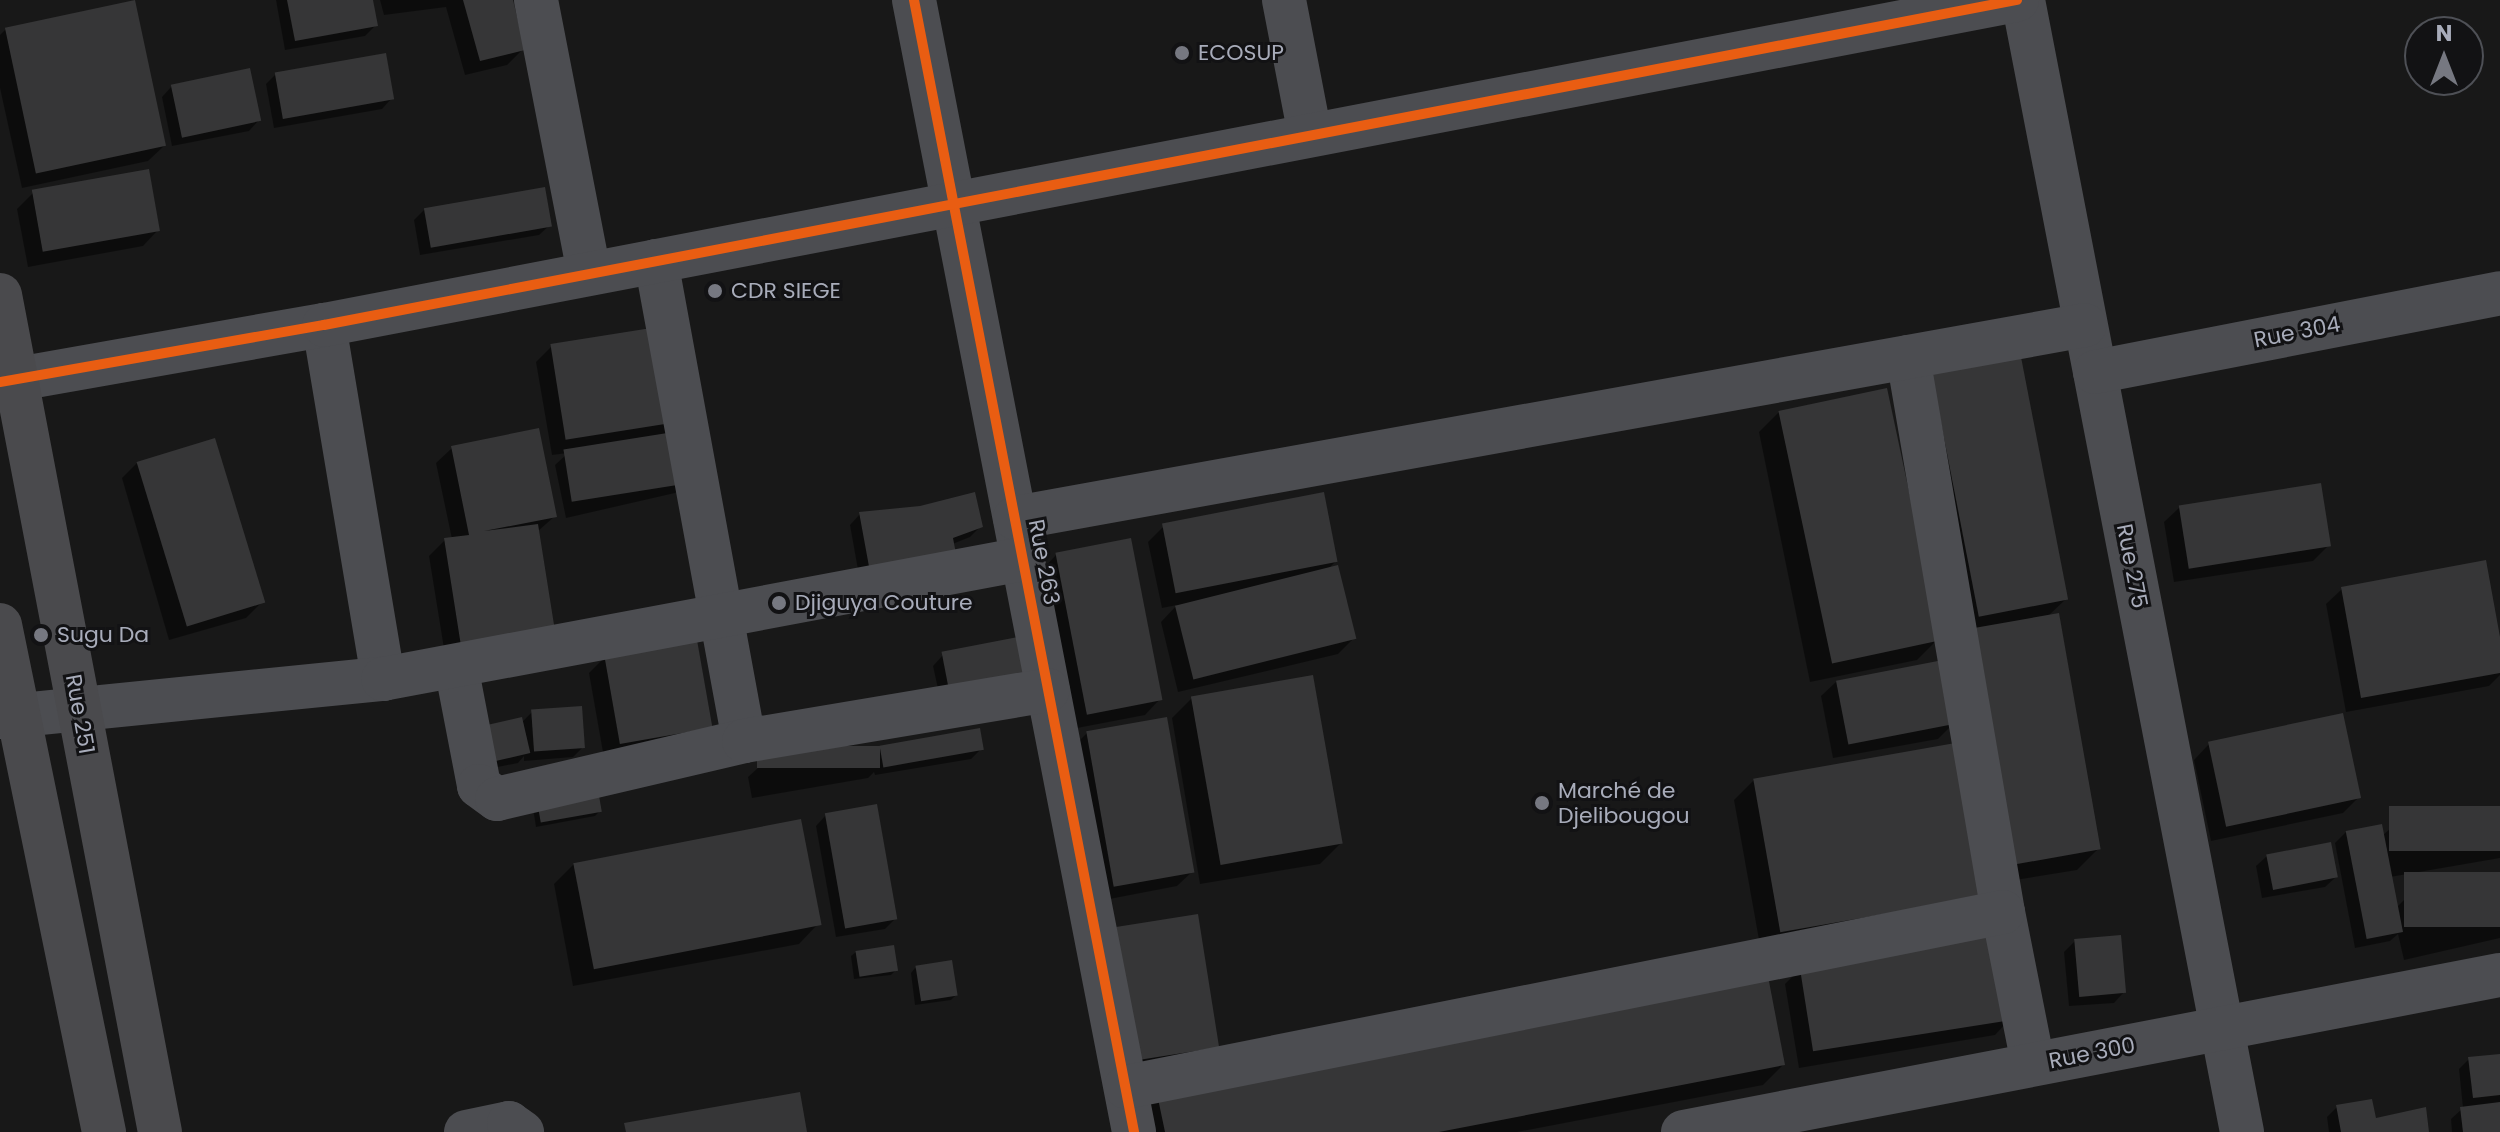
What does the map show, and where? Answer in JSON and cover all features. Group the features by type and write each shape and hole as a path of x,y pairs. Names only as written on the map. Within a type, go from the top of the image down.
{"main road":[{"name":"Rue 251","path":"0,295 8,381 79,708 160,1132"},
{"path":"0,625 9,715 104,1132"}],"street":[{"path":"536,0 589,273"},
{"name":"Rue 263","path":"914,0 1134,1132"},
{"path":"1284,0 1310,135"},
{"path":"8,381 324,325 2020,0"},
{"name":"Rue 275","path":"2020,0 2242,1132"},
{"path":"656,261 744,741"},
{"name":"Rue 304","path":"2095,372 2498,305"},
{"path":"324,325 383,679"},
{"path":"9,715 383,679 456,666 721,616 1019,538 1908,357 2085,325"},
{"path":"1908,357 2003,912 2033,1064"},
{"path":"456,666 479,786 497,799 744,741 1048,690"},
{"path":"1126,1087 2003,912"},
{"name":"Rue 300","path":"1683,1132 1818,1119 2033,1064 2500,975"},
{"path":"466,1132 509,1123 522,1132"}],"building":[{"path":"135,0 166,146 36,173 5,28"},
{"path":"287,0 373,0 378,26 295,41"},
{"path":"463,0 513,0 525,50 480,61"},
{"path":"386,53 394,99 283,119 275,73"},
{"path":"250,68 261,121 182,138 171,85"},
{"path":"149,169 160,231 43,252 32,190"},
{"path":"545,187 552,226 431,248 424,208"},
{"path":"664,326 679,422 566,440 550,344"},
{"path":"2021,357 2068,599 1979,617 1932,374"},
{"path":"1887,388 1941,640 1832,663 1778,411"},
{"path":"539,428 557,517 484,531 538,524 555,631 461,646 444,538 469,535 451,446"},
{"path":"680,431 688,483 572,502 563,449"},
{"path":"215,438 265,602 187,626 137,462"},
{"path":"2321,483 2331,546 2189,569 2179,506"},
{"path":"975,492 983,527 953,538 957,559 870,572 859,512 920,506"},
{"path":"1324,492 1338,562 1176,593 1162,523"},
{"path":"1131,538 1162,700 1087,715 1055,553"},
{"path":"2486,560 2500,637 2500,673 2361,698 2341,587"},
{"path":"1338,565 1356,639 1193,679 1175,606"},
{"path":"2059,613 2101,849 2010,865 1968,629"},
{"path":"1023,636 1032,681 950,697 942,652"},
{"path":"697,640 712,728 620,744 604,656"},
{"path":"1943,660 1955,724 1848,745 1836,681"},
{"path":"1313,675 1343,843 1221,865 1191,697"},
{"path":"582,706 585,748 534,751 531,710"},
{"path":"2343,713 2361,798 2226,827 2208,742"},
{"path":"522,717 530,753 485,764 476,728"},
{"path":"1167,717 1194,873 1114,887 1086,731"},
{"path":"980,728 984,750 883,767 880,746"},
{"path":"1961,742 1988,896 1780,932 1753,779"},
{"path":"757,746 880,746 880,768 757,768"},
{"path":"598,790 602,812 541,822 537,801"},
{"path":"877,804 897,919 845,928 825,813"},
{"path":"2389,806 2500,806 2500,851 2389,851"},
{"path":"801,819 822,925 594,969 573,863"},
{"path":"2382,824 2403,932 2367,939 2346,831"},
{"path":"2331,842 2338,877 2273,890 2266,855"},
{"path":"2404,872 2500,872 2500,927 2404,927"},
{"path":"1198,914 1219,1047 1137,1060 1116,927"},
{"path":"1998,934 2012,1020 1813,1051 1799,965"},
{"path":"2121,935 2126,993 2079,997 2074,939"},
{"path":"894,945 898,971 860,977 855,951"},
{"path":"952,960 958,996 921,1001 915,966"},
{"path":"1767,971 1785,1065 1439,1132 1165,1132 1156,1089"},
{"path":"2500,1054 2500,1095 2473,1098 2468,1057"},
{"path":"800,1092 807,1132 626,1132 624,1123"},
{"path":"2372,1099 2376,1118 2426,1107 2429,1132 2341,1132 2336,1105"},
{"path":"2500,1102 2500,1132 2463,1132 2460,1107"}],"cycle path":[{"path":"914,0 1134,1132"},
{"path":"0,382 324,325 2017,0"}],"place":[{"name":"ECOSUP","path":"1182,53"},
{"name":"CDR SIEGE","path":"715,291"},
{"name":"Djiguya Couture","path":"779,603"},
{"name":"Sugu Da","path":"41,635"},
{"name":"Marché de Djelibougou","path":"1542,803"}]}
